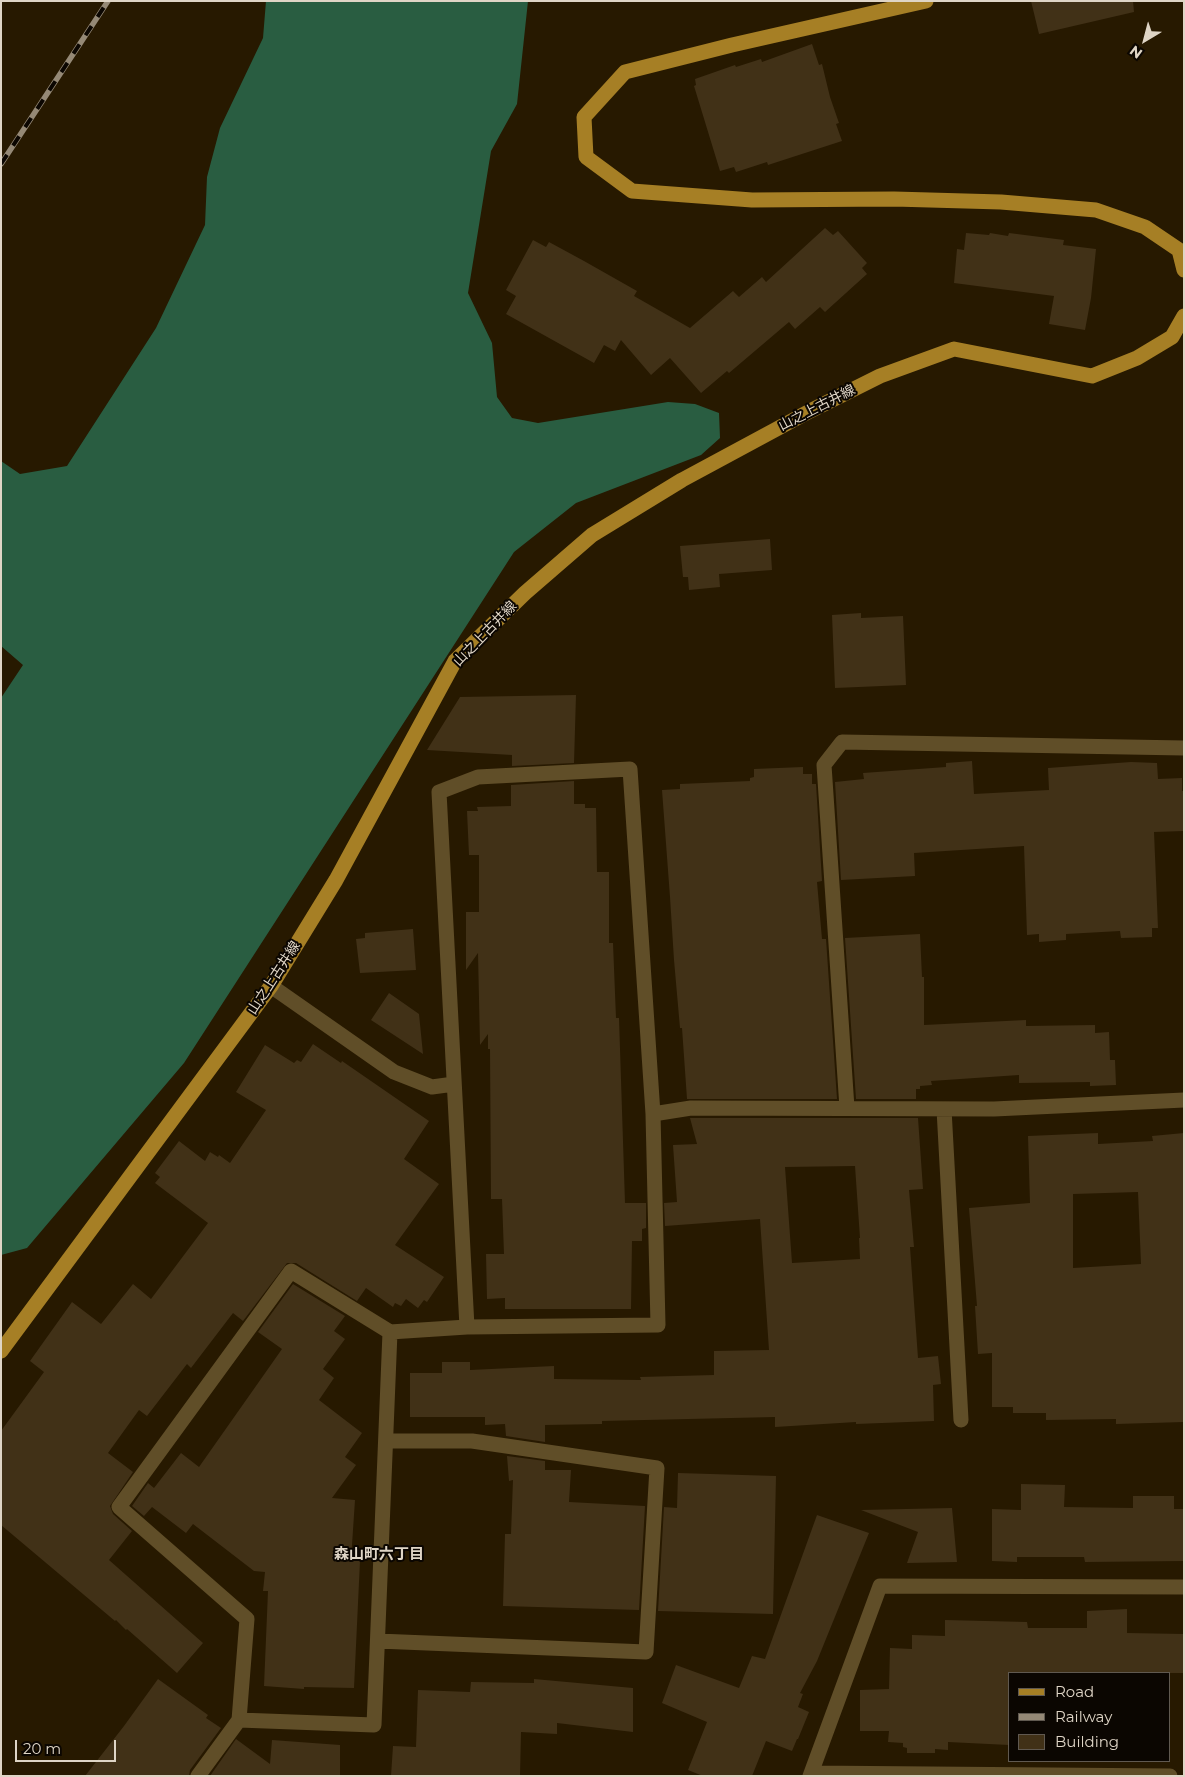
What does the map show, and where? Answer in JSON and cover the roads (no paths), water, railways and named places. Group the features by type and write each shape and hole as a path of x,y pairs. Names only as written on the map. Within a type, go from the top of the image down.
{"main road":[{"path":"926,1 732,45 625,72 584,117 586,157 632,191 752,200 894,198 1001,202 1096,210 1146,227 1179,250 1184,270"},
{"name":"山之上古井線","path":"1,1351 271,986 336,880 455,661 525,592 592,535 682,480 810,411 880,376 954,349 1092,376 1137,358 1172,337 1184,316"}],"street":[{"path":"847,1108 824,765 842,742 1184,748"},
{"path":"198,1776 239,1720 247,1619 119,1507 291,1271 390,1332 467,1327 658,1325 653,1114 630,769 478,777 439,792 467,1327"},
{"path":"271,986 394,1072 432,1087 454,1084"},
{"path":"653,1114 691,1108 994,1109 1184,1100"},
{"path":"944,1109 961,1420"},
{"path":"239,1720 374,1725 390,1332"},
{"path":"378,1640 646,1652 657,1468 472,1441 386,1441"},
{"path":"1170,1776 811,1775 880,1586 1184,1587"}],"railway":[{"path":"1,164 108,1"}],"district":[{"name":"森山町六丁目","path":"379,1555"}]}
